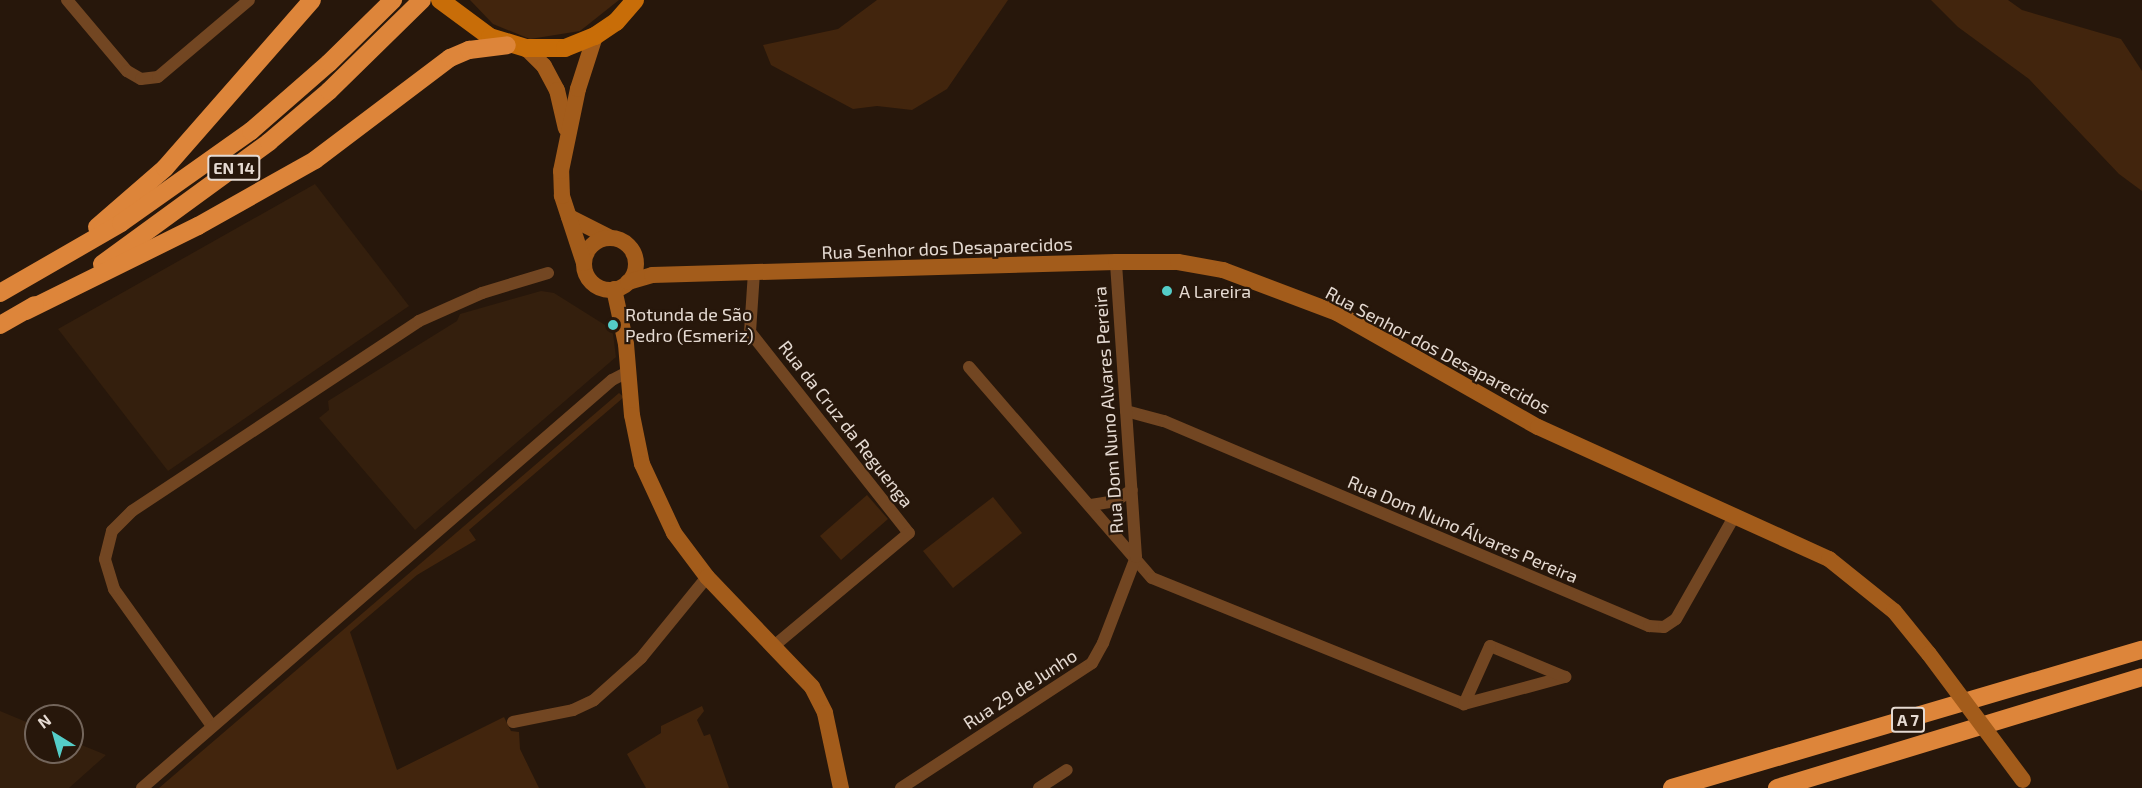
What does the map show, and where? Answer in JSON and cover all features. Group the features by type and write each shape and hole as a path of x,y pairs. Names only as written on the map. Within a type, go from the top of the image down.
{"highway":[{"path":"52,264 165,168 312,0"},
{"name":"EN 14","path":"0,293 149,205 251,131 329,63 393,0"},
{"name":"EN 14","path":"0,325 26,311 136,240 269,142 336,84 422,0"},
{"path":"26,311 198,226 315,160 450,58 469,50 507,45"},
{"name":"A 7","path":"1672,788 2142,650"},
{"name":"A 7","path":"1777,788 2142,677"}],"main road":[{"path":"440,0 466,21 507,45 526,48 565,48 595,36 638,2"}],"street":[{"path":"67,0 127,71 141,79 158,77 249,0"},
{"path":"595,36 567,133 561,171 562,195 589,280 604,289 621,286"},
{"path":"526,48 544,66 557,90 567,133"},
{"path":"569,217 625,243 634,254 636,264 621,286 632,415 642,464 674,533 707,577 775,645 812,687 825,713 841,788"},
{"path":"584,263 592,245 611,238"},
{"name":"Rua Senhor dos Desaparecidos","path":"634,254 689,276"},
{"name":"Rua Senhor dos Desaparecidos","path":"621,286 652,275 689,276 754,272 1116,262 1178,262 1223,270 1336,313 1538,427 1735,515 1848,571 1894,611 2026,784"},
{"name":"Rua Dom Nuno Alvares Pereira","path":"1116,262 1136,556"},
{"name":"Rua da Cruz da Reguenga","path":"754,272 750,332 909,533 775,645"},
{"path":"212,726 114,589 105,559 112,531 132,511 418,321 482,293 548,273"},
{"path":"969,367 1136,556 1152,578 1464,704 1565,676 1490,646 1464,704"},
{"path":"142,788 612,380 630,371"},
{"name":"Rua Dom Nuno Álvares Pereira","path":"1126,411 1164,422 1649,626 1664,627 1676,619 1735,515"},
{"path":"1091,505 1115,501 1132,490"},
{"name":"Rua 29 de Junho","path":"902,788 1092,663 1136,556"},
{"path":"513,722 573,710 609,689 640,658 707,577"},
{"path":"1039,788 1067,770"}],"shaded area":[{"path":"470,0 619,0 580,31 530,39 493,24"},
{"path":"877,0 1008,0 947,89 912,110 877,106 853,109 771,65 763,45 838,29"},
{"path":"1931,0 2008,0 2022,10 2121,39 2142,71 2142,191 2119,174 2029,79 1958,27"},
{"path":"315,184 409,306 168,471 58,329"},
{"path":"541,291 554,293 605,325 613,334 616,357 415,530 319,418 329,410 328,401 457,321 460,314"},
{"path":"619,393 624,397 469,530 476,540 417,575 350,632 397,770 504,717 511,731 519,732 520,749 539,788 159,788"},
{"path":"867,495 888,519 841,560 820,536"},
{"path":"993,497 1022,533 953,588 923,551"},
{"path":"702,706 704,711 697,720 704,736 710,734 729,788 646,788 627,754 661,733 661,726"},
{"path":"0,711 24,721 24,764 84,764 84,746 106,755 69,788 0,788"}],"place":[{"name":"A Lareira","path":"1167,291"},
{"name":"Rotunda de São Pedro (Esmeriz)","path":"613,325"}]}
